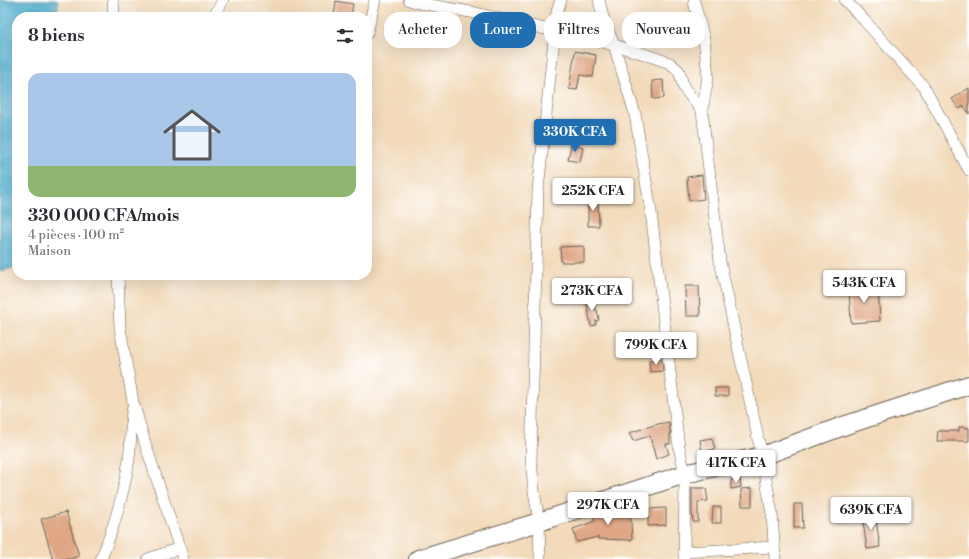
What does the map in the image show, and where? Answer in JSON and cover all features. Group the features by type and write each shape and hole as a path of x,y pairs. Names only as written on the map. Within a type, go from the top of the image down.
{"main road":[{"path":"427,557 685,474 762,456 846,425 969,385"}],"street":[{"path":"113,0 114,12"},
{"path":"217,12 223,0"},
{"path":"372,12 375,0"},
{"path":"409,0 476,13 544,29"},
{"path":"557,12 561,0"},
{"path":"599,0 602,12"},
{"path":"694,0 704,39 708,77 702,111 720,261 762,456 772,514 775,559"},
{"path":"845,0 924,87 969,170"},
{"path":"614,45 670,63 679,71 684,88 702,111"},
{"path":"614,45 634,114 652,220 679,447 685,474 684,556 774,547"},
{"path":"540,559 539,522 531,461 538,190 553,48"},
{"path":"118,280 120,328 133,402 181,554 148,559"},
{"path":"101,559 121,500 129,458 133,402"}],"water":[{"path":"0,0 58,0 57,12 12,12 12,268 0,272"}],"building":[{"path":"336,1 353,4 352,12 335,12"},
{"path":"575,51 596,55 593,77 580,75 577,90 569,89"},
{"path":"663,80 664,98 653,99 652,81"},
{"path":"969,88 969,114 964,106 959,109 952,99"},
{"path":"571,144 583,147 580,162 568,160"},
{"path":"702,175 704,199 689,201 687,177"},
{"path":"588,197 598,197 599,226 588,226"},
{"path":"584,246 584,262 561,262 560,247"},
{"path":"685,286 699,286 700,316 686,316"},
{"path":"878,286 880,321 851,323 849,288"},
{"path":"586,299 595,299 595,310 597,310 599,320 596,321 596,325 591,326"},
{"path":"661,359 663,371 650,372 649,360"},
{"path":"715,388 728,388 728,396 715,396"},
{"path":"669,422 670,444 666,444 669,454 656,459 650,436 633,441 629,433 658,424"},
{"path":"959,427 969,428 969,441 937,441 938,431 959,431"},
{"path":"712,438 715,449 702,452 700,440"},
{"path":"740,478 741,487 731,489 731,480"},
{"path":"692,488 706,488 708,501 698,502 698,522 693,522"},
{"path":"752,488 752,506 742,506 741,489"},
{"path":"630,504 632,540 598,539 598,537 577,542 573,529 595,521 593,516"},
{"path":"794,504 802,504 803,528 794,528"},
{"path":"713,507 721,507 721,523 712,523"},
{"path":"666,508 666,525 648,526 648,509"},
{"path":"66,512 79,556 70,559 53,559 41,519"},
{"path":"875,513 880,547 867,549 862,515"}]}
